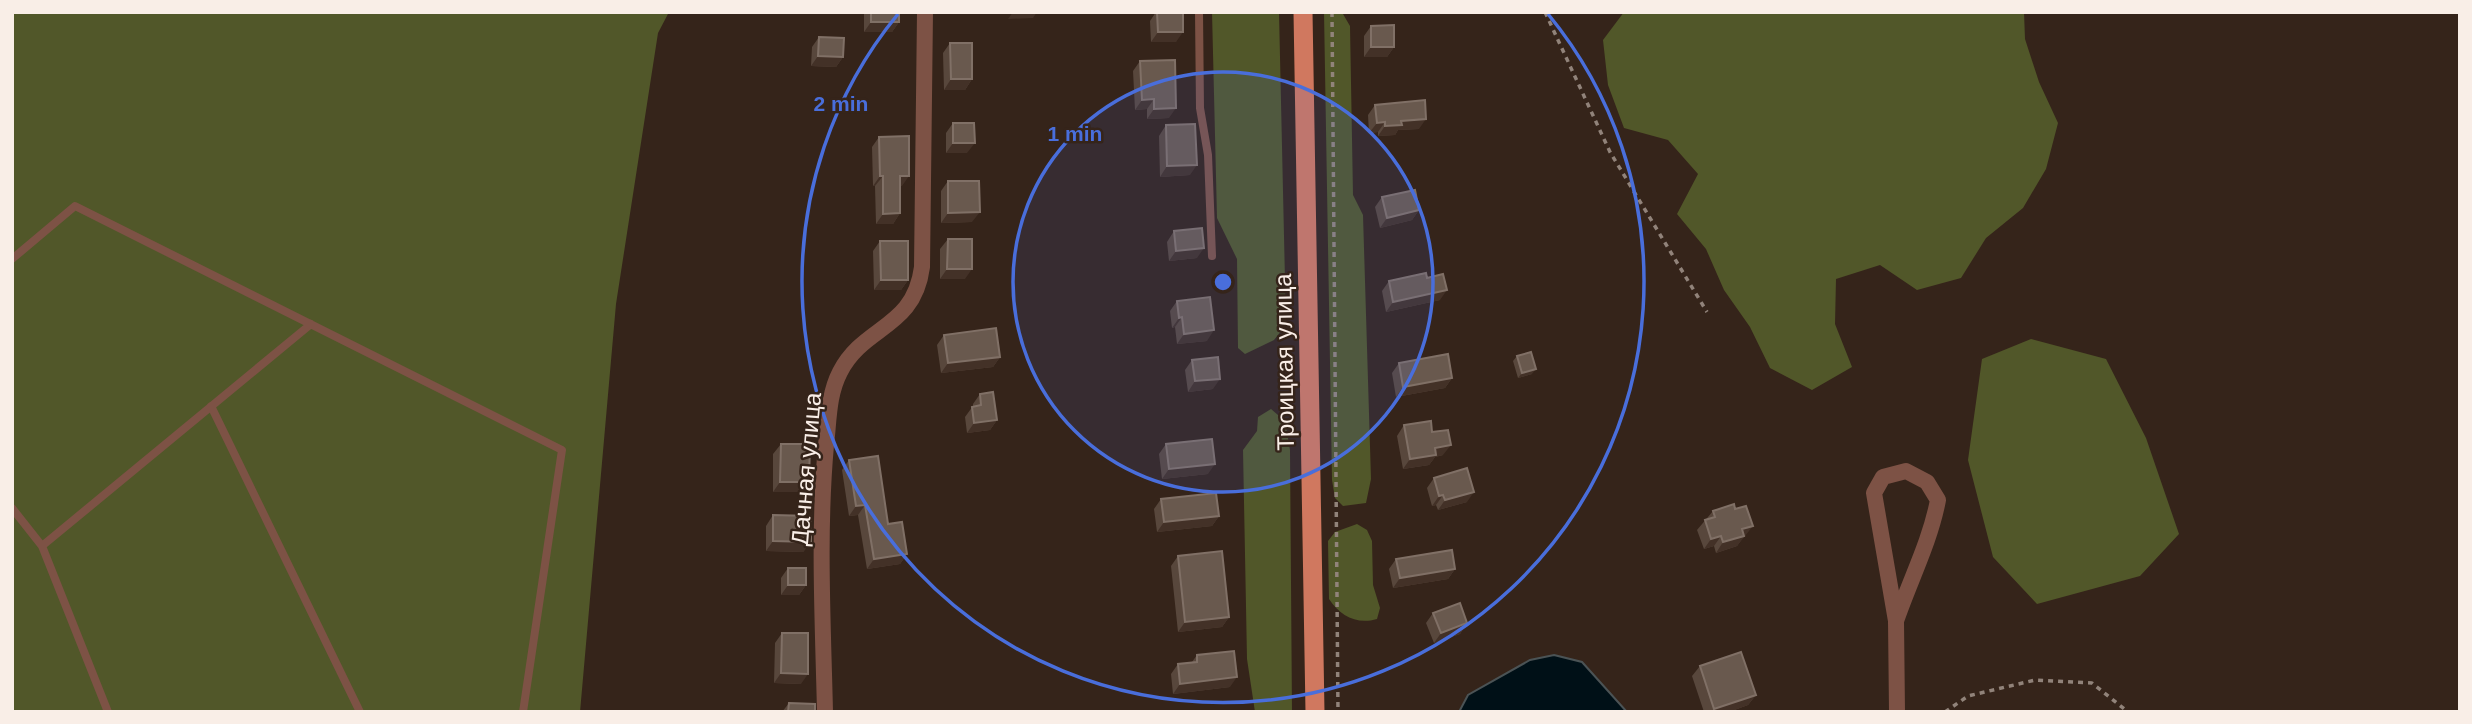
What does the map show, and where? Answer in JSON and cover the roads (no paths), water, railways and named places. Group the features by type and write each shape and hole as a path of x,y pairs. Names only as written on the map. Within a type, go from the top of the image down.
{"main road":[{"name":"Троицкая улица","path":"1303,12 1315,712"}],"street":[{"name":"Дачная улица","path":"825,712 822,551 824,467 831,396 841,371 864,342 891,324 912,302 919,289 925,12"},
{"path":"1896,621 1911,576 1931,533 1938,500 1927,482 1906,471 1883,477 1874,493 1896,621 1897,712"}],"lane":[{"path":"1199,12 1200,108 1208,155 1212,256"},
{"path":"12,258 75,205 562,450 523,712"},
{"path":"42,546 311,324"},
{"path":"211,406 360,712"},
{"path":"12,508 42,546 108,712"}]}
